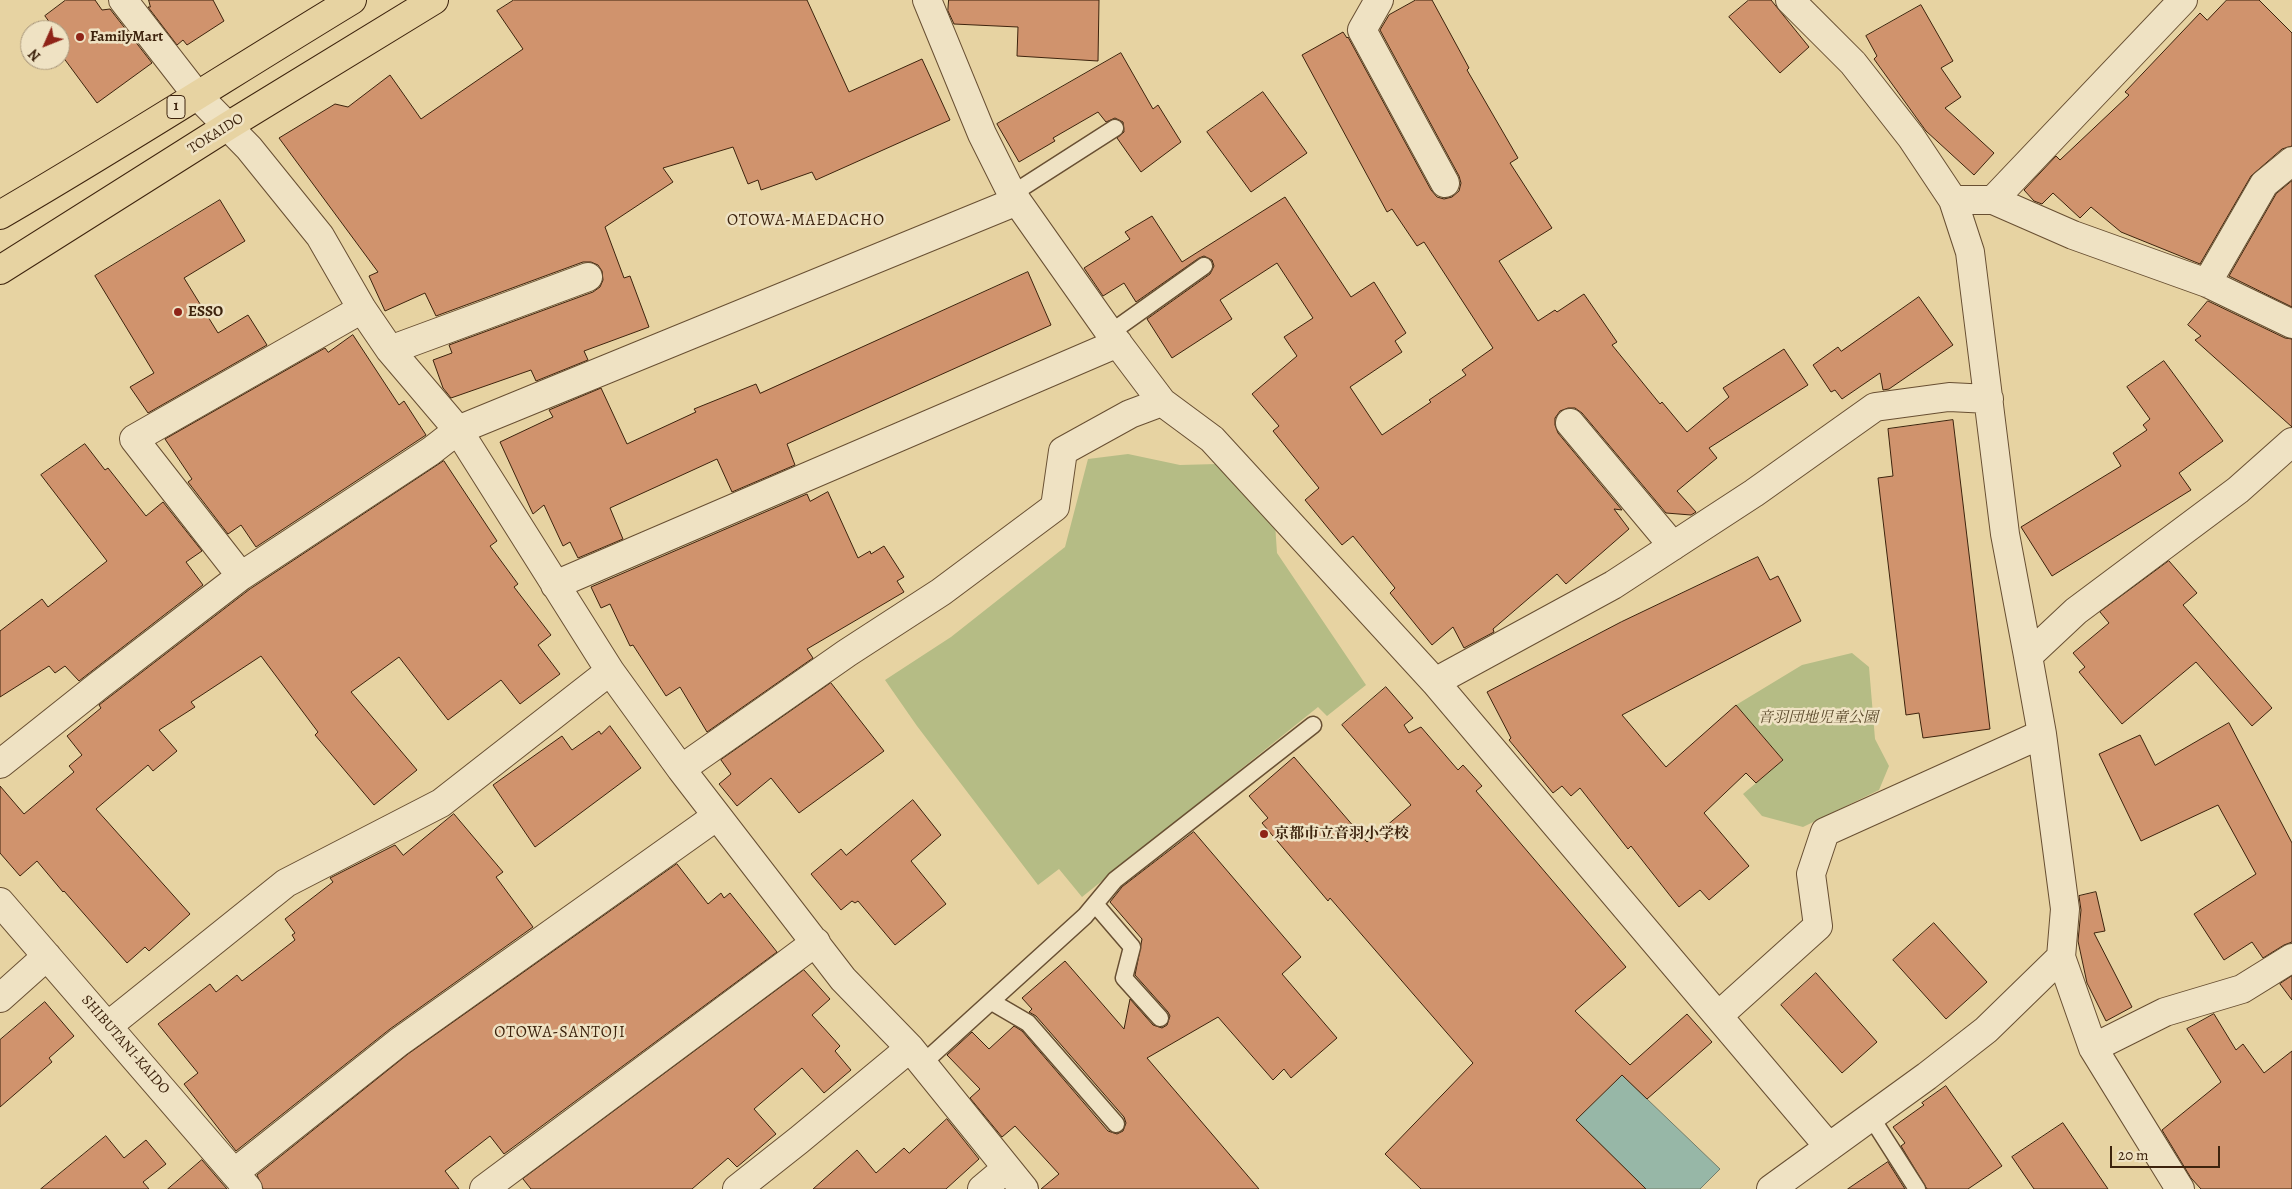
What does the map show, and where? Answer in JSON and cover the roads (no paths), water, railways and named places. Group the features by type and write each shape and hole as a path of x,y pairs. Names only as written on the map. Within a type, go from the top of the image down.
{"highway":[{"name":"1","path":"0,215 95,159 196,94 352,0"},
{"name":"TOKAIDO","path":"0,270 228,126 434,0"}],"street":[{"path":"123,0 196,94 249,148 320,236 362,309 390,350 458,430 610,671 681,769 843,979 916,1056 1024,1189"},
{"path":"927,0 982,134 1014,197 1162,402 1212,439 1435,682 1829,1147"},
{"path":"1378,0 1362,30 1445,183"},
{"path":"1790,0 1853,63 1911,137 1953,200 1970,252 2005,534 2042,734 2065,909 2061,957 2093,1048 2180,1189"},
{"path":"1993,200 2183,0"},
{"path":"2207,283 2264,184 2292,161"},
{"path":"0,764 240,576 431,451 458,430 1014,197"},
{"path":"1953,200 1993,200 2073,235 2207,283 2292,324"},
{"path":"390,350 588,277"},
{"path":"240,576 134,439 362,309"},
{"path":"555,585 1114,338"},
{"path":"1435,682 1613,585 1754,493 1875,407 1949,397 1989,399"},
{"path":"681,769 847,653 941,592 1055,507 1063,451 1130,414 1162,402"},
{"path":"1570,423 1673,546"},
{"path":"2028,656 2076,612 2238,490 2292,442"},
{"path":"109,1026 286,883 441,802 610,671"},
{"path":"1718,1016 1818,926 1811,874 1825,832 2042,734"},
{"path":"241,1181 399,1042 717,816"},
{"name":"SHIBUTANI-KAIDO","path":"0,902 241,1181"},
{"path":"484,1189 816,942"},
{"path":"0,998 48,956"},
{"path":"1771,1189 1871,1117 1986,1030 2061,957"},
{"path":"2093,1048 2165,1012 2242,989 2292,958"},
{"path":"737,1189 799,1140 916,1056"},
{"path":"982,1189 1007,1168"}],"lane":[{"path":"1014,197 1115,128"},
{"path":"1114,338 1204,266"},
{"path":"916,1056 992,1002 1085,916 1115,880 1313,725"},
{"path":"1095,904 1132,947 1124,978 1160,1018"},
{"path":"992,1002 1028,1023 1116,1124"},
{"path":"1871,1117 1917,1189"}],"place":[{"name":"FamilyMart","path":"80,37"},
{"name":"ESSO","path":"178,312"},
{"name":"京都市立音羽小学校","path":"1264,834"}],"district":[{"name":"OTOWA-MAEDACHO","path":"806,221"},
{"name":"OTOWA-SANTOJI","path":"560,1033"}],"park label":[{"name":"音羽団地児童公園","path":"1818,718"}]}
